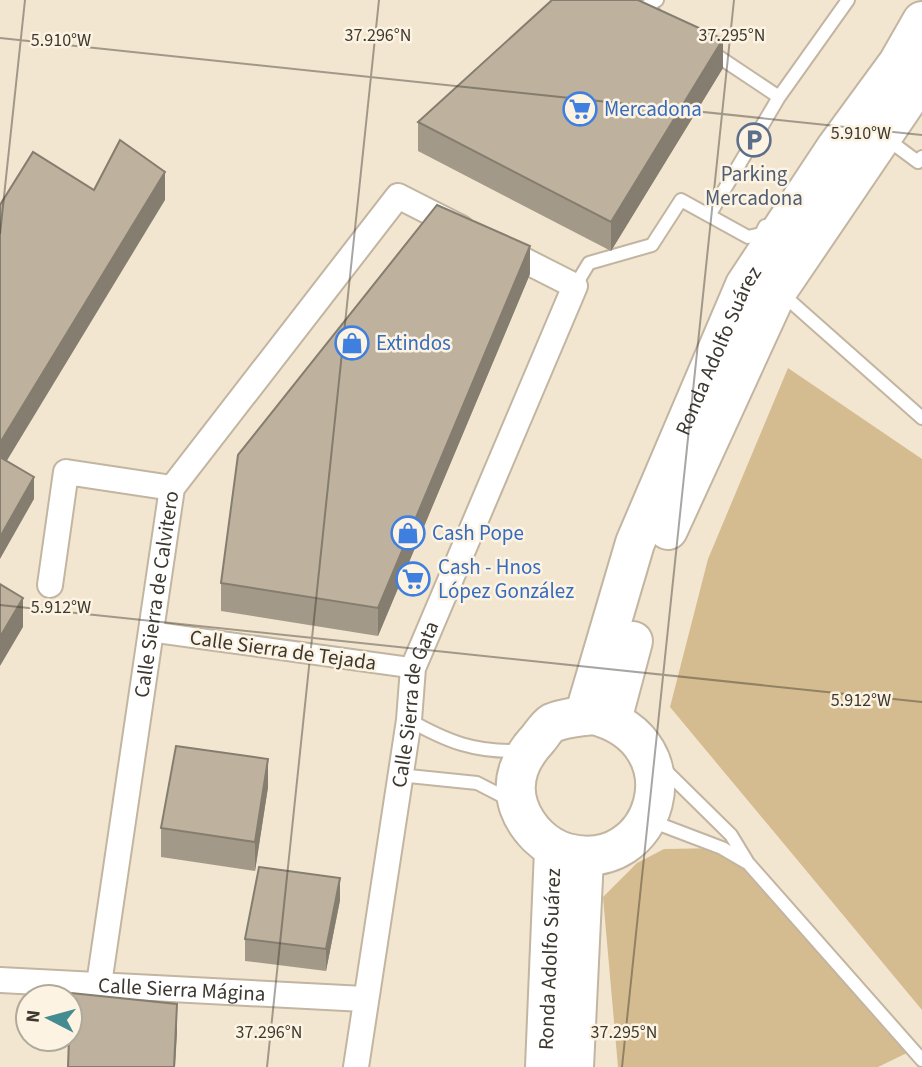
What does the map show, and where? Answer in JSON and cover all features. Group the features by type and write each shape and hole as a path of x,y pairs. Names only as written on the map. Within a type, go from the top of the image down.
{"main road":[{"name":"Ronda Adolfo Suárez","path":"598,718 635,543 745,285 821,155 888,78 922,21"},
{"name":"Ronda Adolfo Suárez","path":"598,718 657,552 778,290 922,78"},
{"path":"598,718 635,735 649,753 655,787 647,820 633,837 615,849 569,854 529,827 519,805 516,781 521,758 551,723 598,718"},
{"name":"Ronda Adolfo Suárez","path":"545,1067 569,854"},
{"name":"Ronda Adolfo Suárez","path":"569,854 574,1067"}],"street":[{"name":"Calle Sierra de Calvitero","path":"99,984 153,632 172,488 398,196 575,286"},
{"name":"Calle Sierra de Gata","path":"356,1067 409,720 413,668 575,286"},
{"path":"50,585 66,472 172,488"},
{"name":"Calle Sierra de Tejada","path":"153,632 413,668"},
{"name":"Calle Sierra Mágina","path":"0,980 365,999"}],"lane":[{"path":"657,0 645,7 667,22"},
{"path":"710,214 779,97 848,0"},
{"path":"701,45 779,97"},
{"path":"881,135 918,162 922,157"},
{"path":"575,286 589,263 652,245 681,200 748,237 761,234 775,211"},
{"path":"778,290 922,418"},
{"path":"409,720 431,732 483,751 527,750"},
{"path":"649,753 731,835 748,863 922,1060"},
{"path":"399,775 477,783 519,805"},
{"path":"647,820 722,848 748,863"}],"shaded area":[{"path":"788,368 922,459 922,1010 670,707 708,559"},
{"path":"722,848 755,870 913,1050 878,1067 618,1067 603,897 637,863 664,849"}],"building":[{"name":"Mercadona","path":"552,0 638,0 723,39 611,222 418,122"},
{"path":"120,140 165,172 0,443 0,205 33,152 94,190"},
{"path":"437,205 530,246 378,608 221,583 238,455"},
{"path":"0,457 34,477 0,537"},
{"path":"0,584 23,598 0,637"},
{"path":"176,746 268,759 255,842 161,828"},
{"path":"259,867 340,878 326,949 245,939"},
{"path":"84,994 177,1004 174,1067 68,1067 68,1053 84,1053"}],"place":[{"name":"Mercadona","path":"580,109"},
{"name":"Parking Mercadona","path":"754,140"},
{"name":"Extindos","path":"352,343"},
{"name":"Cash Pope","path":"408,533"},
{"name":"Cash - Hnos López González","path":"413,579"}]}
